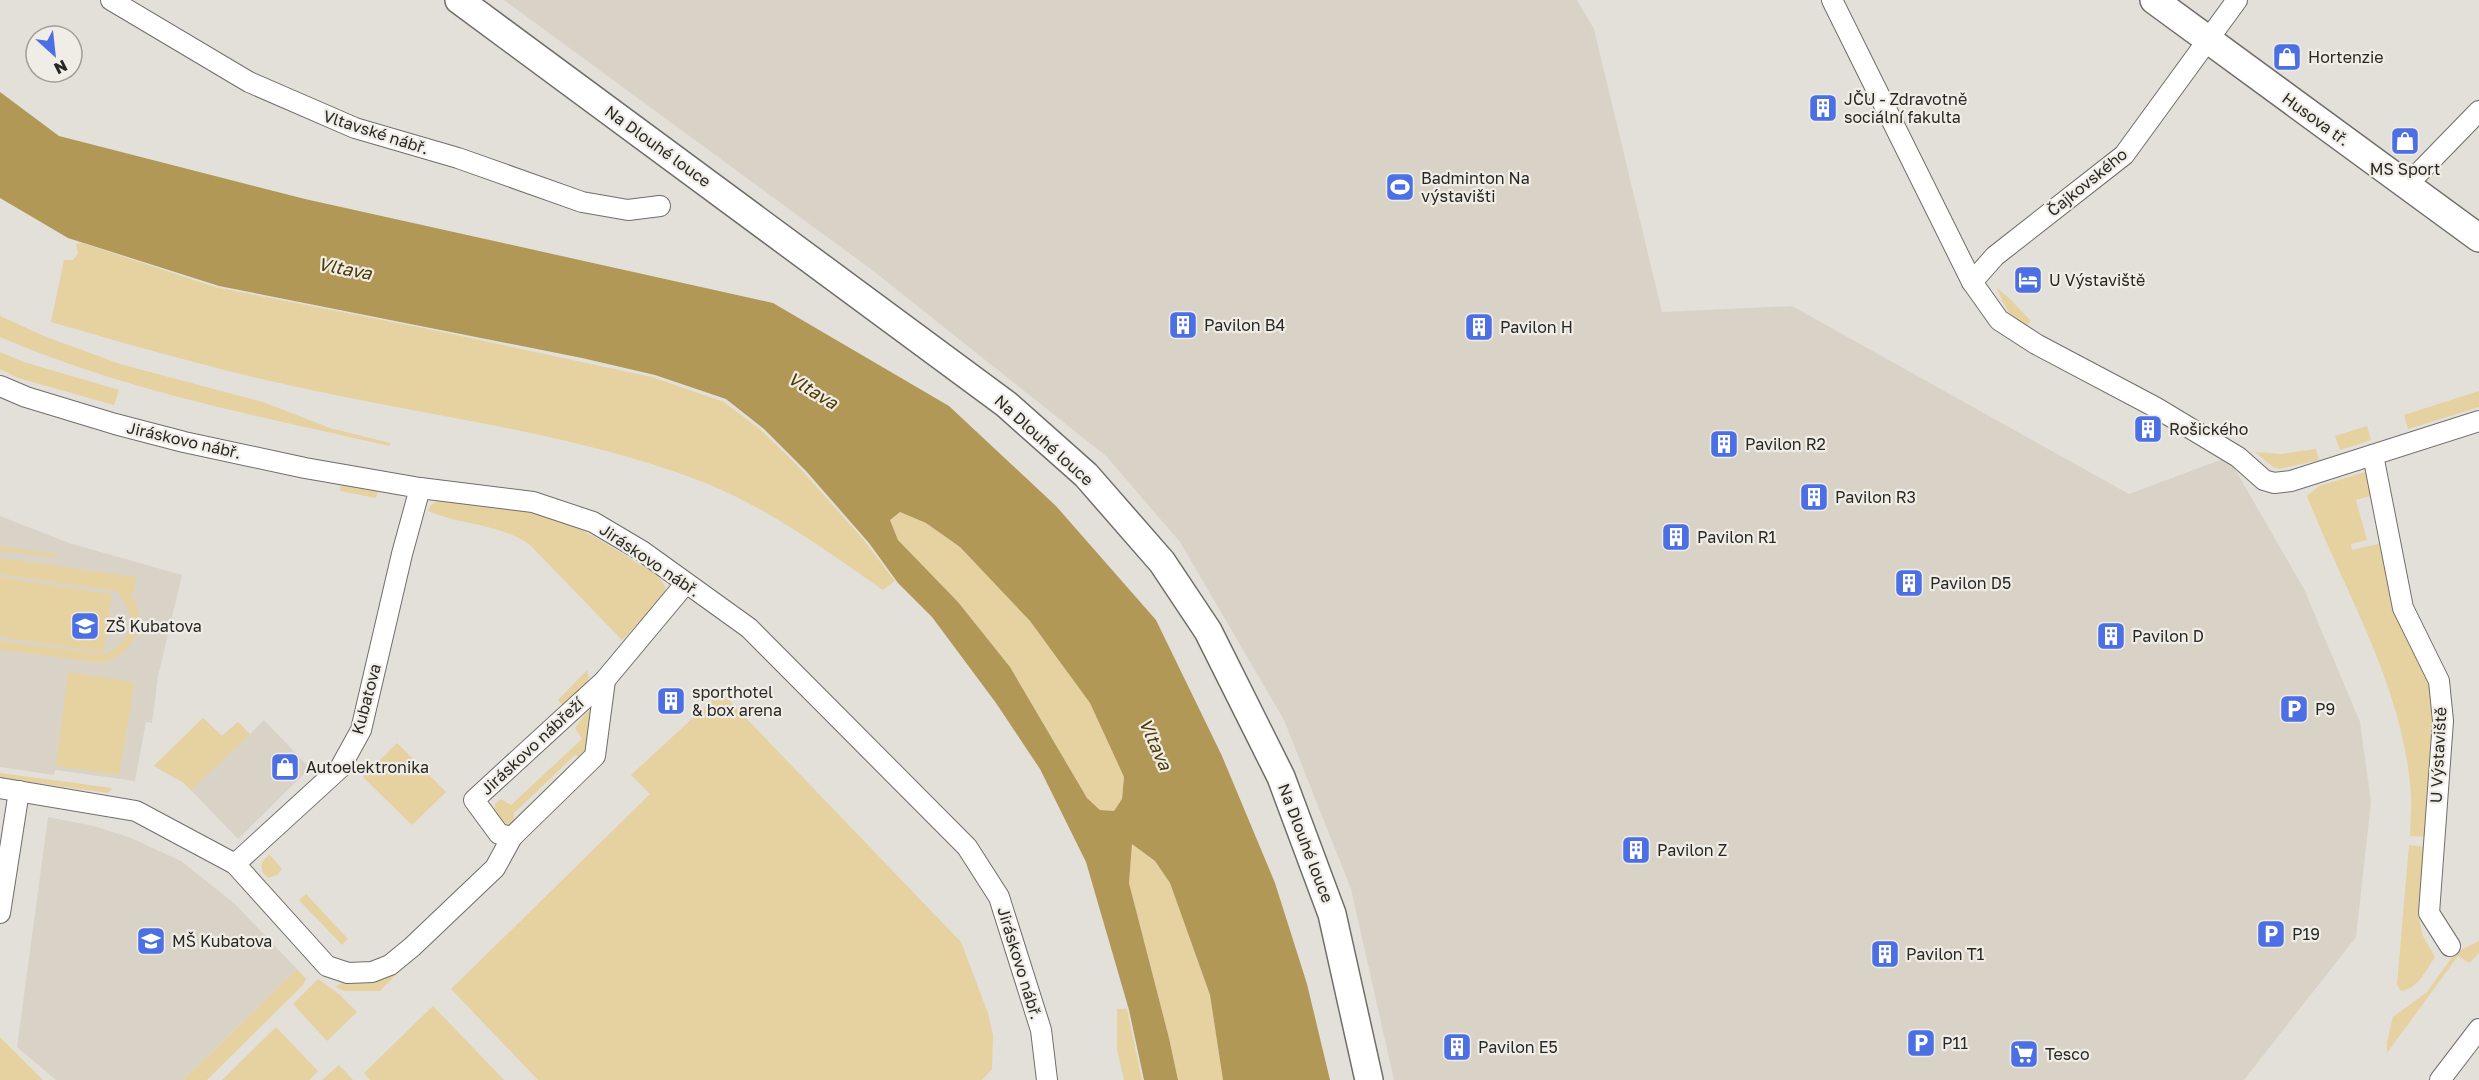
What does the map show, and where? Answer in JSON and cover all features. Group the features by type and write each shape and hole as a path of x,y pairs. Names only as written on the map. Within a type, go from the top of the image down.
{"main road":[{"name":"Na Dlouhé louce","path":"459,0 1006,404 1086,475 1162,562 1208,631 1281,777 1332,914 1370,1080"},
{"name":"Husova tř.","path":"2154,0 2479,238"}],"street":[{"name":"Vltavské nábř.","path":"111,0 249,82 355,128 458,158 582,201 628,210 660,206"},
{"path":"1832,0 1972,282 1999,320 2036,344 2155,407 2238,457 2264,480 2274,483 2291,481 2479,421"},
{"name":"Čajkovského","path":"1972,282 1995,256 2124,155 2237,0"},
{"path":"2407,185 2479,111"},
{"name":"Jiráskovo nábř.","path":"0,386 26,397 184,442 305,468 420,488 533,502 593,522 634,545 749,628 967,847 999,897 1041,1030 1047,1080"},
{"name":"U Výstaviště","path":"2373,455 2403,608 2439,681 2443,722 2429,913 2450,946"},
{"name":"Kubatova","path":"235,864 340,768 361,730 420,488"},
{"name":"Jiráskovo nábřeží","path":"512,837 499,834 474,800 605,680 686,583"},
{"name":"Jiráskovo nábřeží","path":"235,864 327,966 348,973 372,972 390,964 495,868 512,837 595,756 605,680"},
{"path":"0,913 9,790 136,811 235,864"},
{"path":"2440,1080 2479,1029"}],"shaded area":[{"path":"504,0 1577,0 1594,29 1662,312 1792,306 2129,494 2228,457 2304,589 2360,722 2371,802 2356,937 2244,1080 1394,1080 1351,889 1284,720 1180,542 1106,456 872,270"},
{"path":"82,243 215,287 428,329 652,377 724,402 761,430 798,466 863,539 895,581 883,590 798,532 754,506 708,484 659,466 558,439 302,388 144,349 51,322 64,260 73,260 78,254 76,244"},
{"path":"1996,287 2031,321 2025,327 2008,312"},
{"path":"0,316 44,336 120,364 263,402 330,428 390,443 390,446 242,413 95,373 0,337"},
{"path":"0,352 24,362 119,390 114,405 18,378 0,369"},
{"path":"2479,391 2479,407 2408,429 2404,415"},
{"path":"2367,426 2371,440 2340,450 2335,436"},
{"path":"2316,449 2319,460 2279,469 2273,467 2255,452 2281,454"},
{"path":"2368,471 2374,495 2356,500 2367,540 2351,544 2352,550 2386,542 2436,702 2428,837 2410,836 2411,795 2406,755 2397,716 2371,641 2307,496 2319,486"},
{"path":"341,483 378,490 376,498 340,491"},
{"path":"440,499 509,507 536,512 560,520 593,536 649,570 658,577 666,591 622,640 530,545 507,533 428,511 431,505"},
{"path":"900,512 926,523 960,547 1030,621 1090,703 1124,777 1122,799 1114,811 1100,810 1087,798 1010,667 958,602 898,540 890,520"},
{"name":"ZŠ Kubatova","path":"0,516 69,543 182,575 158,676 152,723 146,722 135,781 55,770 54,775 0,767"},
{"path":"0,546 57,554 57,558 0,551"},
{"path":"0,558 136,577 134,593 130,593 136,603 139,624 131,643 115,658 104,663 0,650 0,641 105,654 115,648 127,634 130,617 128,609 116,591 0,574"},
{"path":"0,577 112,594 104,652 0,637"},
{"path":"587,670 589,678 573,705 564,707 558,700"},
{"path":"68,672 135,682 119,775 56,766"},
{"path":"721,692 961,942 988,1013 993,1035 992,1069 982,1080 538,1080 451,989 650,794 631,775"},
{"path":"592,709 596,731 578,767 578,756 575,755 514,813 513,829 510,831 493,817 495,804 501,799 511,805 582,739 575,728 585,714"},
{"path":"203,718 222,736 238,722 250,734 264,720 310,768 238,839 184,783 154,766"},
{"path":"203,718 222,736 238,722 250,734 191,790 184,783 154,766"},
{"path":"397,743 446,792 412,825 363,777"},
{"path":"0,773 112,788 108,793 0,778"},
{"name":"MŠ Kubatova","path":"48,817 94,826 131,838 181,861 235,904 297,969 183,1080 56,1080 17,1047"},
{"path":"1132,843 1155,861 1170,883 1210,995 1223,1080 1178,1080 1129,883"},
{"path":"2409,845 2426,847 2418,915 2423,936 2435,957 2417,983 2401,991 2397,985"},
{"path":"269,854 282,869 277,875 268,878 263,873 261,864"},
{"path":"306,894 348,939 342,945 299,900"},
{"path":"2479,941 2479,953 2469,963 2458,956 2387,1053 2387,1042 2393,1017 2427,992 2455,953"},
{"path":"405,966 380,991 345,991 335,987 343,982 369,982"},
{"path":"297,969 306,979 303,985 207,1080 183,1080"},
{"path":"318,979 340,995 357,1012 327,1041 293,1004"},
{"path":"433,1006 504,1080 370,1080 364,1073"},
{"path":"1117,1009 1127,1009 1142,1080 1124,1080 1117,1050"},
{"path":"276,1027 318,1071 309,1080 222,1080"},
{"path":"0,1037 43,1080 0,1080"},
{"path":"339,1065 353,1080 322,1080"}],"water":[{"name":"Vltava","path":"0,92 59,136 305,199 773,303 949,406 1056,506 1156,620 1222,756 1275,883 1307,984 1330,1080 1223,1080 1210,995 1170,883 1155,861 1132,844 1129,883 1178,1080 1144,1080 1129,1010 1086,862 1040,769 996,703 932,617 898,583 869,543 806,471 764,429 726,399 655,375 582,358 219,286 68,238 0,198","holes":["900,512 926,523 960,547 1030,621 1090,703 1124,777 1122,799 1114,811 1100,810 1087,798 1010,667 958,602 898,540 890,520"]}],"place":[{"name":"Hortenzie","path":"2287,57"},
{"name":"JČU - Zdravotně sociální fakulta","path":"1823,108"},
{"name":"MS Sport","path":"2405,141"},
{"name":"Badminton Na výstavišti","path":"1400,187"},
{"name":"U Výstaviště","path":"2028,280"},
{"name":"Pavilon B4","path":"1183,325"},
{"name":"Pavilon H","path":"1479,327"},
{"name":"Rošického","path":"2148,429"},
{"name":"Pavilon R2","path":"1724,444"},
{"name":"Pavilon R3","path":"1814,497"},
{"name":"Pavilon R1","path":"1676,537"},
{"name":"Pavilon D5","path":"1909,583"},
{"name":"ZŠ Kubatova","path":"85,626"},
{"name":"Pavilon D","path":"2111,636"},
{"name":"sporthotel & box arena","path":"671,701"},
{"name":"P9","path":"2294,709"},
{"name":"Autoelektronika","path":"285,767"},
{"name":"Pavilon Z","path":"1636,850"},
{"name":"P19","path":"2271,934"},
{"name":"MŠ Kubatova","path":"151,941"},
{"name":"Pavilon T1","path":"1885,954"},
{"name":"P11","path":"1921,1043"},
{"name":"Pavilon E5","path":"1457,1047"},
{"name":"Tesco","path":"2024,1054"}]}
